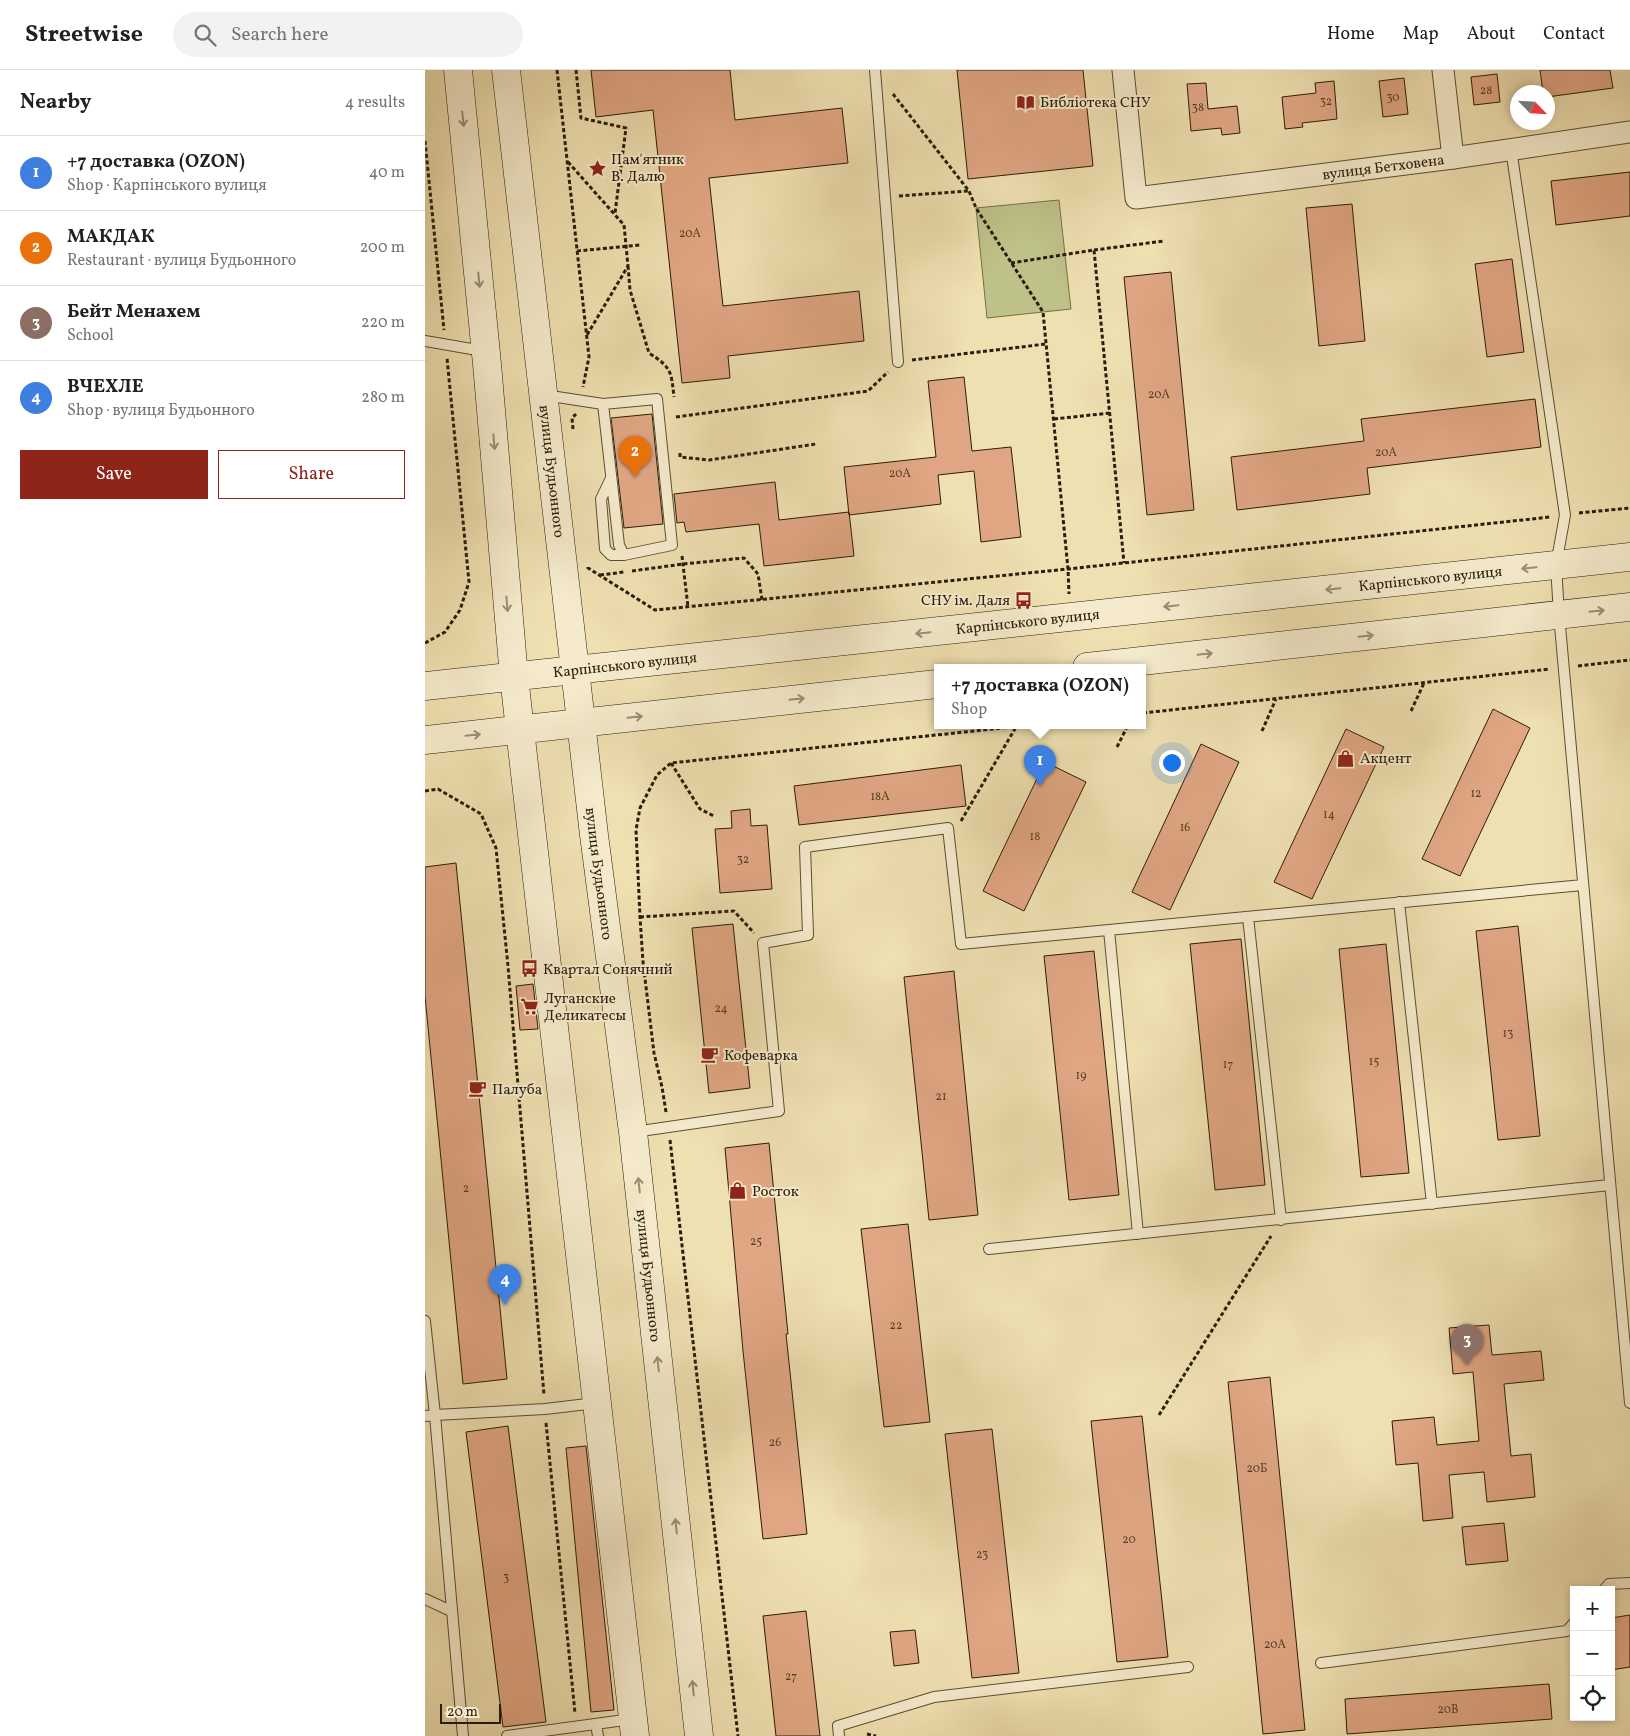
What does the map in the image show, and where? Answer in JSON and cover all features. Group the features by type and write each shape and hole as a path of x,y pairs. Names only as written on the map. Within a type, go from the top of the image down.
{"main road":[{"path":"458,70 486,352 514,677 634,1727"},
{"name":"вулиця Будьонного","path":"506,70 581,723 633,1132 699,1736"},
{"name":"Карпінського вулиця","path":"425,686 1630,557"},
{"path":"1114,664 1630,607"},
{"path":"425,740 934,684"}],"street":[{"name":"вулиця Бетховена","path":"1123,70 1136,198 1453,158 1630,132"},
{"path":"1443,70 1453,158"}],"lane":[{"path":"875,70 897,362"},
{"path":"1511,149 1565,515 1556,565 1559,615 1630,1403"},
{"path":"425,341 486,352"},
{"path":"543,394 603,404 657,399 672,545 624,555 611,555 605,549 601,499 611,477 603,404"},
{"path":"633,1132 779,1112 763,942 808,935 805,847 948,828 961,944 1583,885"},
{"path":"1399,902 1432,1204"},
{"path":"1248,917 1281,1220"},
{"path":"1109,930 1138,1234"},
{"path":"989,1250 1610,1185"},
{"path":"425,1321 430,1416 463,1736"},
{"path":"430,1416 545,1409 597,1403"},
{"path":"1607,1586 1609,1584 1630,1583"},
{"path":"425,1599 451,1611"},
{"path":"1321,1663 1567,1631 1570,1628"},
{"path":"839,1736 838,1726 934,1697 1188,1667"},
{"path":"596,1724 598,1736"},
{"path":"507,1736 596,1724 634,1727"}],"path":[{"path":"557,70 589,357 580,410 572,418 574,437"},
{"path":"576,70 581,118 626,128 615,214"},
{"path":"875,70 969,191 976,208 1043,312 1068,570 1070,617"},
{"path":"425,141 469,582 460,610 445,632 425,643"},
{"path":"567,161 625,225 630,290 649,353 664,364 671,373 674,400"},
{"path":"885,197 969,191"},
{"path":"1011,262 1165,242"},
{"path":"577,251 640,245"},
{"path":"1094,250 1124,563"},
{"path":"586,336 628,266"},
{"path":"675,408 676,417 868,391 897,362 1047,344"},
{"path":"1054,419 1110,413"},
{"path":"679,447 680,457 709,460 816,444"},
{"path":"587,559 588,568 655,610 1068,570 1630,508"},
{"path":"599,575 744,558 758,574 762,600"},
{"path":"1146,713 1630,660"},
{"path":"1411,711 1424,683"},
{"path":"1262,731 1276,698"},
{"path":"738,1736 669,1127 662,1086 653,1053 639,917 636,830 640,808 657,775 671,764 989,729"},
{"path":"949,842 1014,729"},
{"path":"1117,747 1126,729"},
{"path":"671,764 701,809 714,816"},
{"path":"425,791 438,788 481,814 496,848 508,966 545,1409 577,1726"},
{"path":"639,917 734,911 763,942"},
{"path":"1159,1416 1281,1220"}],"green space":[{"path":"1059,200 1071,309 987,318 976,208"}],"building":[{"path":"591,70 730,70 735,120 842,108 848,163 709,178 723,306 859,291 864,341 728,356 730,378 682,383 653,110 596,117"},
{"path":"957,70 1083,70 1093,166 968,179"},
{"path":"1540,70 1610,70 1613,88 1555,96 1555,85 1542,85"},
{"path":"1497,74 1500,102 1474,105 1471,77"},
{"path":"1404,78 1408,114 1383,117 1379,81"},
{"path":"1334,81 1337,119 1302,123 1303,127 1285,129 1282,97 1316,93 1315,83"},
{"path":"1206,83 1208,109 1237,106 1240,133 1222,135 1221,128 1191,131 1187,84"},
{"path":"1630,172 1630,216 1556,225 1551,181"},
{"path":"1352,204 1365,341 1319,346 1306,208"},
{"path":"1512,259 1524,352 1487,357 1475,264"},
{"path":"1171,272 1194,510 1147,515 1124,277"},
{"path":"964,377 972,451 1011,447 1021,537 981,542 974,471 938,475 941,504 849,515 844,467 936,457 928,381"},
{"path":"1535,399 1541,447 1367,468 1370,494 1237,510 1231,457 1364,441 1361,419"},
{"path":"652,414 663,524 624,528 611,418"},
{"path":"775,482 779,520 849,512 854,556 764,566 759,524 686,532 684,522 677,523 674,494"},
{"path":"1493,709 1530,728 1460,876 1422,859"},
{"path":"1346,729 1384,747 1312,899 1274,882"},
{"path":"1201,744 1239,762 1170,910 1132,892"},
{"path":"1045,762 1086,782 1024,911 983,891"},
{"path":"961,765 966,806 799,825 794,786"},
{"path":"750,809 751,826 767,825 772,889 720,893 715,829 732,828 731,811"},
{"path":"456,863 507,1379 463,1384 425,996 425,867"},
{"path":"733,924 750,1088 709,1093 692,928"},
{"path":"1518,926 1540,1136 1498,1140 1476,931"},
{"path":"1241,939 1265,1185 1215,1190 1190,944"},
{"path":"1386,944 1409,1173 1361,1177 1339,949"},
{"path":"1094,951 1119,1195 1069,1200 1044,956"},
{"path":"954,971 978,1215 929,1220 904,977"},
{"name":"Луганские Деликатесы","path":"533,984 538,1029 520,1030 516,986"},
{"path":"769,1143 788,1334 786,1334 807,1534 763,1539 743,1351 725,1148"},
{"path":"908,1224 930,1422 884,1427 861,1229"},
{"path":"1489,1325 1492,1355 1541,1351 1544,1380 1504,1384 1511,1456 1531,1454 1535,1497 1487,1502 1484,1472 1449,1475 1453,1518 1423,1521 1418,1463 1396,1465 1392,1421 1434,1417 1437,1445 1479,1441 1473,1372 1453,1374 1449,1328"},
{"path":"1270,1377 1305,1730 1263,1734 1228,1382"},
{"path":"1142,1416 1168,1657 1117,1662 1091,1421"},
{"path":"508,1426 546,1722 503,1727 466,1432"},
{"path":"992,1429 1019,1673 972,1678 945,1434"},
{"path":"586,1446 614,1710 591,1712 566,1448"},
{"path":"1504,1523 1508,1561 1466,1565 1462,1527"},
{"path":"806,1611 820,1736 776,1736 763,1616"},
{"path":"1630,1615 1630,1667 1615,1669 1615,1631 1615,1617"},
{"path":"915,1630 919,1663 894,1666 890,1632"},
{"path":"1549,1684 1552,1719 1347,1734 1345,1699"}],"place":[{"name":"Библіотека СНУ","path":"1026,102"},
{"name":"Пам'ятник В. Далю","path":"597,168"},
{"name":"МАКДАК","path":"635,477"},
{"name":"СНУ ім. Даля","path":"1024,600"},
{"name":"Акцент","path":"1346,758"},
{"name":"+7 доставка (OZON)","path":"1040,786"},
{"name":"Квартал Сонячний","path":"529,969"},
{"name":"Луганские Деликатесы","path":"530,1007"},
{"name":"Кофеварка","path":"710,1055"},
{"name":"Палуба","path":"478,1089"},
{"name":"Росток","path":"738,1191"},
{"name":"ВЧЕХЛЕ","path":"505,1305"},
{"name":"Бейт Менахем","path":"1467,1365"}]}
